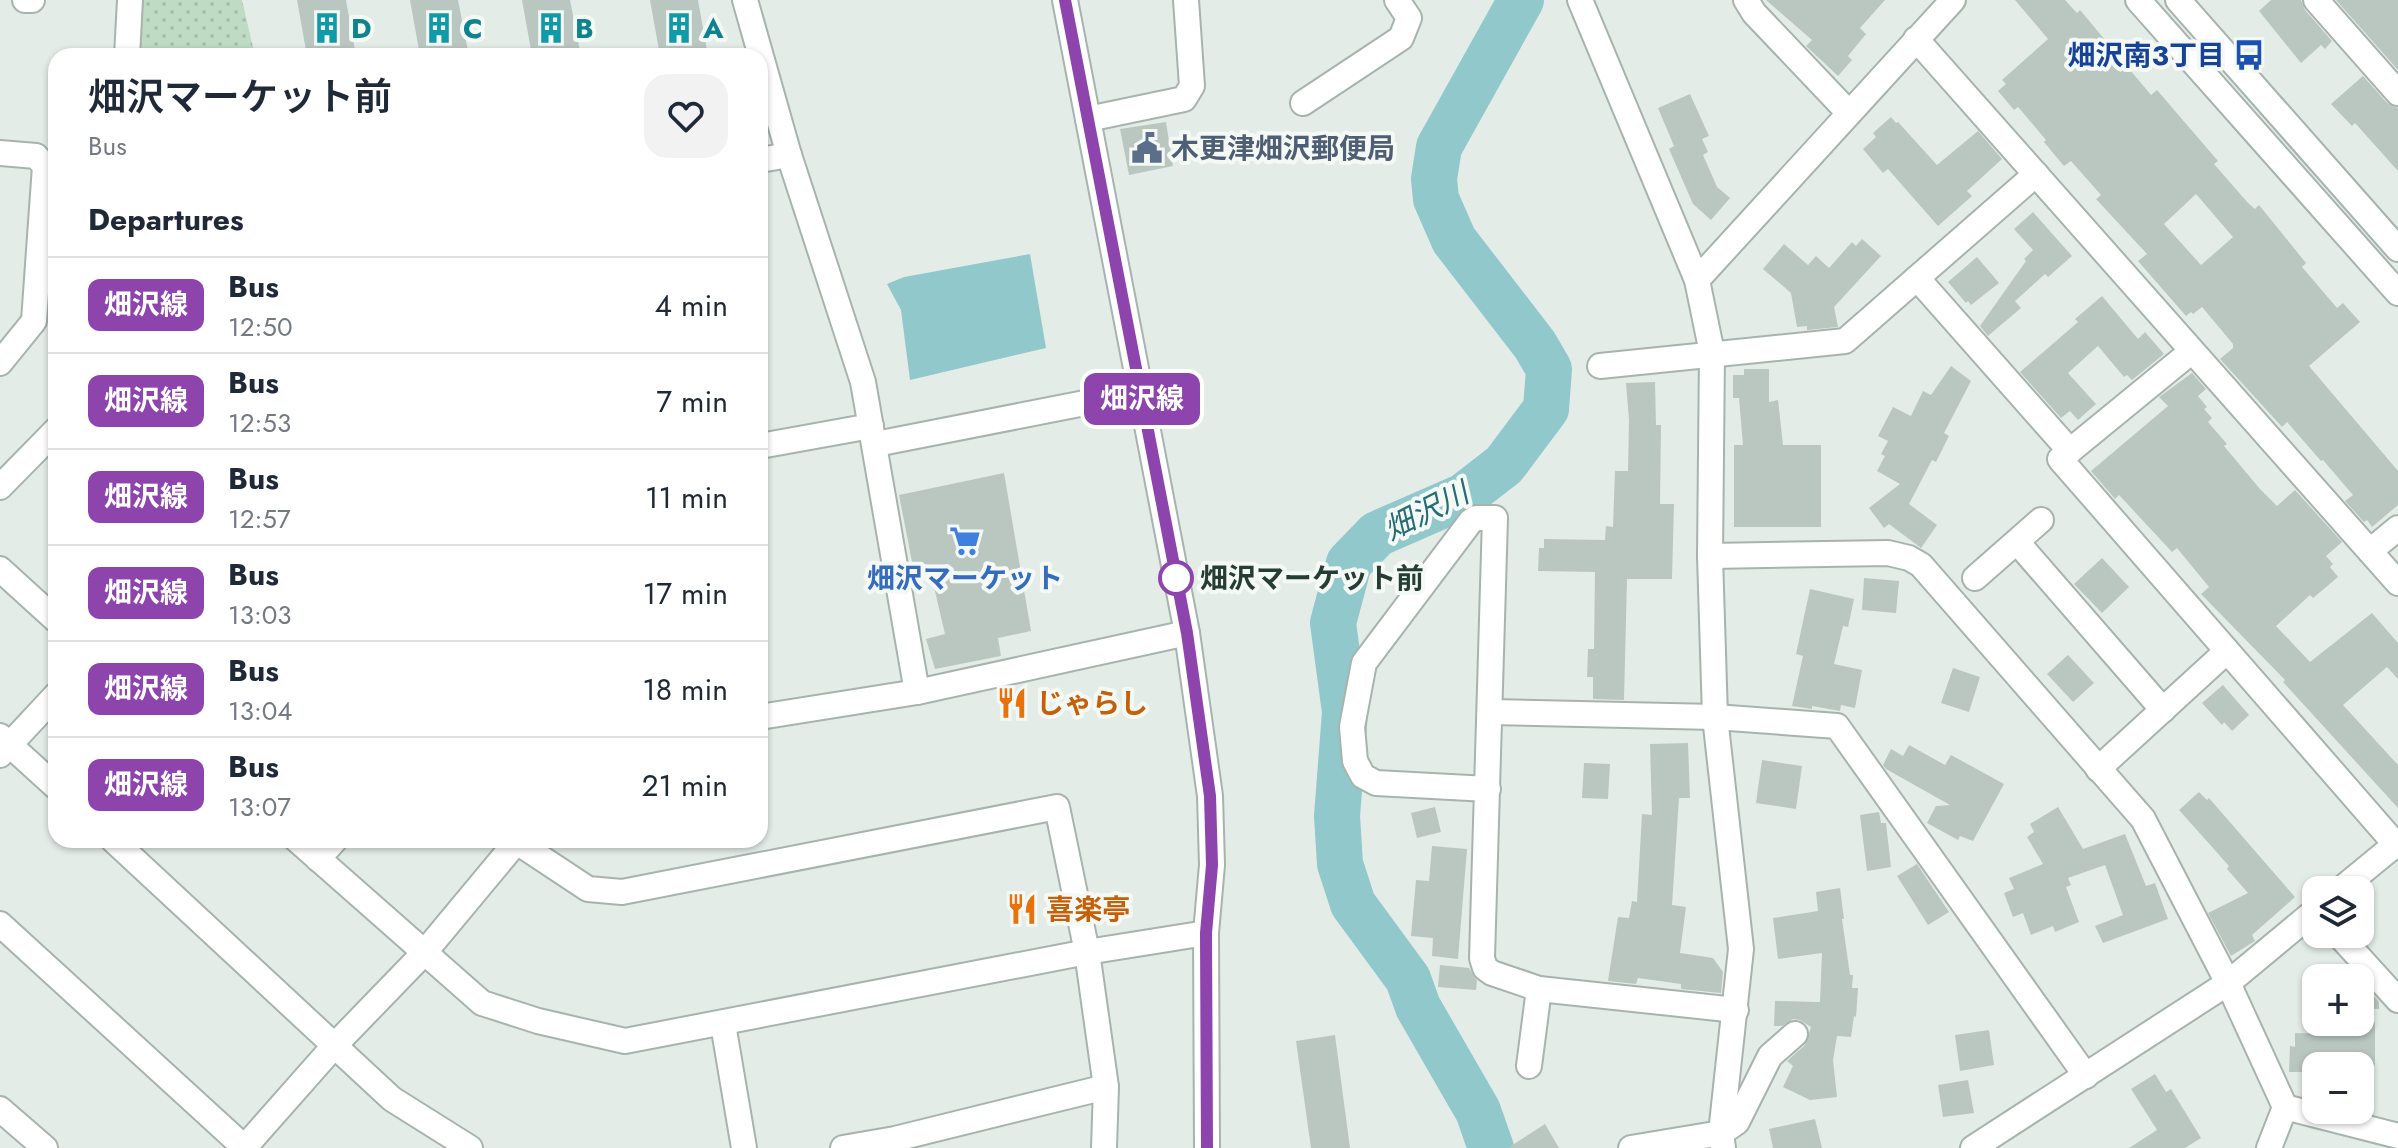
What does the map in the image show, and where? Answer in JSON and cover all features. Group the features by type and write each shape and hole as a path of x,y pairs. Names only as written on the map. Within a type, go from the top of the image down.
{"street":[{"path":"25,0 32,0"},
{"path":"127,48 130,0"},
{"path":"745,0 759,48"},
{"path":"1065,0 1187,633 1210,796 1212,865 1206,933 1213,1146"},
{"path":"1088,119 1184,99 1190,93 1186,0"},
{"path":"1303,103 1401,38 1409,18 1397,0"},
{"path":"1746,0 1754,13 1849,113"},
{"path":"1697,280 1953,0"},
{"path":"2138,0 2398,293"},
{"path":"2178,0 2398,249"},
{"path":"2316,0 2398,93"},
{"path":"1581,4 1697,280 1712,353 1710,556 1715,717 1741,949 1722,1141"},
{"path":"1916,39 2398,583"},
{"path":"768,81 863,382 917,692"},
{"path":"0,153 36,156 45,166 34,321 0,363"},
{"path":"768,159 789,155"},
{"path":"1600,366 1845,341 2036,174"},
{"path":"1917,278 2070,451"},
{"path":"2192,351 2060,459 2397,845 2358,876"},
{"path":"768,445 874,435 1141,392"},
{"path":"0,487 48,438"},
{"path":"1488,789 1376,783 1363,776 1355,761 1352,727 1364,663 1476,518 1495,518 1491,712 1482,958 1485,968 1539,989 1736,1010"},
{"path":"1975,578 2041,520"},
{"path":"2370,551 2398,528"},
{"path":"2017,542 2163,710"},
{"path":"1710,556 1888,553 1909,558 1921,565 2143,819 2228,983 2285,1107"},
{"path":"0,569 48,613"},
{"path":"768,716 917,692 1187,633"},
{"path":"2098,769 2227,651"},
{"path":"48,703 3,745 48,781"},
{"path":"1491,712 1715,717 1837,726 2086,1076"},
{"path":"528,848 588,889 622,892 1057,807 1087,952 1106,1087 1104,1148"},
{"path":"122,848 392,1099 470,1148"},
{"path":"306,848 482,1003 538,1021 625,1041 1087,952 1206,933"},
{"path":"318,859 328,848"},
{"path":"0,924 244,1148 335,1045 424,953 512,848"},
{"path":"1973,1148 2228,983 2302,922"},
{"path":"2351,948 2398,1000"},
{"path":"1529,1066 1539,989"},
{"path":"723,1024 744,1148"},
{"path":"1631,1148 1722,1141 1737,1122 1770,1056 1795,1034"},
{"path":"843,1148 895,1139 1106,1087"},
{"path":"2285,1107 2398,1136"},
{"path":"2266,1145 2285,1107"},
{"path":"0,1109 45,1148"}],"green space":[{"path":"140,0 242,0 253,48 137,48"}],"water":[{"path":"1030,254 1046,348 910,380 901,310 887,284 904,277"}],"building":[{"name":"D","path":"297,0 346,0 355,48 306,48"},
{"name":"C","path":"410,0 458,0 467,48 419,48"},
{"name":"B","path":"522,0 570,0 579,48 531,48"},
{"name":"A","path":"650,0 698,0 707,48 659,48"},
{"path":"1766,0 1885,0 1860,28 1866,34 1848,56 1852,60 1838,76 1806,46 1812,40"},
{"path":"2015,0 2065,0 2077,13 2080,10 2151,95 2157,90 2218,161 2214,164 2248,203 2255,209 2259,205 2306,263 2302,267 2337,308 2343,303 2360,322 2309,366 2398,471 2398,505 2372,527 2345,501 2353,495 2323,460 2287,422 2282,427 2220,359 2233,348 2233,344 2202,307 2186,316 2138,261 2147,254 2096,199 2101,195 2071,161 2064,166 2018,107 2014,110 1998,91 2006,84 2002,80 2048,39","holes":["2196,194 2233,237 2201,265 2164,224"]},
{"path":"2271,0 2301,0 2305,10 2332,41 2325,49 2321,45 2301,63 2259,11"},
{"path":"2336,0 2398,0 2398,70"},
{"path":"2363,76 2387,103 2398,108 2398,171 2355,123 2352,126 2331,104"},
{"path":"1690,94 1709,136 1702,139 1708,152 1703,155 1717,187 1730,198 1711,220 1693,204 1669,149 1674,146 1658,108"},
{"path":"1891,117 1937,165 1978,131 2002,159 1967,191 1972,196 1938,226 1888,169 1883,173 1863,149 1876,137 1873,133"},
{"path":"1166,122 1173,166 1129,175 1120,129"},
{"path":"2033,212 2072,256 2048,277 2045,274 2015,301 2021,308 1988,336 1980,326 2033,250 2014,229"},
{"path":"1862,239 1881,256 1834,307 1838,327 1807,330 1807,326 1797,327 1791,293 1763,269 1784,244 1808,265 1816,256 1829,268 1852,242 1856,246"},
{"path":"1977,257 1999,283 1971,305 1948,282"},
{"path":"2102,296 2138,339 2145,332 2164,354 2132,380 2127,375 2124,377 2098,346 2068,373 2096,404 2078,420 2070,411 2061,418 2020,372 2078,322 2075,319"},
{"path":"1951,366 1971,381 1944,433 1949,436 1936,462 1932,460 1909,504 1937,525 1921,548 1889,524 1884,528 1869,508 1900,484 1877,471 1888,441 1878,436 1893,407 1911,416 1923,391 1931,395"},
{"path":"1744,369 1769,369 1769,402 1778,400 1783,445 1821,445 1821,527 1734,527 1734,445 1743,445 1739,398 1733,398 1733,375 1744,375"},
{"path":"2192,373 2206,389 2198,396 2212,418 2208,422 2260,489 2277,506 2295,490 2342,542 2326,556 2338,577 2313,598 2310,595 2276,626 2310,662 2372,613 2398,643 2398,679 2387,667 2343,705 2398,765 2398,808 2283,682 2285,680 2201,594 2209,587 2177,548 2172,552 2119,495 2115,499 2091,471 2168,406 2159,397"},
{"path":"1655,382 1656,425 1661,425 1660,504 1674,504 1672,579 1627,579 1624,700 1593,699 1593,677 1587,677 1588,649 1594,649 1595,572 1538,571 1539,548 1544,548 1544,539 1605,540 1606,526 1613,527 1615,471 1628,471 1626,383"},
{"path":"1004,473 1031,631 998,638 1001,656 935,669 926,639 945,634 931,574 915,577 899,495"},
{"path":"2102,558 2129,587 2102,613 2074,584"},
{"path":"1864,578 1899,581 1896,613 1862,610"},
{"path":"1810,589 1854,599 1848,627 1843,626 1834,664 1862,670 1855,708 1841,705 1840,711 1792,706 1803,656 1796,654"},
{"path":"2068,655 2094,683 2073,702 2047,674"},
{"path":"1953,668 1980,677 1969,712 1941,703"},
{"path":"2223,685 2249,715 2232,731 2224,722 2222,725 2202,703"},
{"path":"1688,743 1690,798 1679,798 1672,905 1686,907 1680,953 1713,958 1723,972 1721,993 1681,989 1681,984 1638,978 1636,984 1608,981 1618,917 1629,918 1632,901 1637,902 1642,814 1652,815 1650,744"},
{"path":"1909,745 1945,765 1951,755 2004,784 1973,841 1960,836 1958,840 1927,823 1936,806 1950,805 1883,765 1891,749 1903,756"},
{"path":"1762,760 1802,766 1796,809 1756,803"},
{"path":"1584,763 1610,764 1608,799 1582,798"},
{"path":"2199,792 2207,800 2209,798 2295,897 2252,935 2255,941 2231,956 2208,913 2248,893 2227,869 2229,866 2179,810"},
{"path":"1435,807 1441,832 1417,838 1411,813"},
{"path":"2058,807 2083,849 2125,834 2146,886 2155,883 2168,919 2103,943 2095,926 2123,915 2105,865 2068,878 2071,885 2066,887 2079,922 2055,932 2053,926 2031,935 2023,913 2013,917 2004,893 2014,889 2009,878 2043,864 2027,837 2034,832 2030,824"},
{"path":"1879,812 1881,823 1886,823 1891,867 1867,871 1860,815"},
{"path":"1432,846 1467,849 1458,959 1432,956 1433,938 1411,936 1416,880 1429,881"},
{"path":"1917,864 1949,912 1928,925 1897,876"},
{"path":"1840,888 1850,975 1853,975 1852,988 1858,988 1856,1017 1851,1037 1837,1036 1833,1060 1837,1097 1810,1100 1783,1087 1793,1066 1787,1061 1805,1045 1811,1027 1793,1019 1782,1026 1774,1026 1775,1001 1820,1002 1822,953 1778,959 1773,918 1818,911 1816,892"},
{"path":"1440,965 1469,968 1477,981 1476,990 1438,987"},
{"path":"2374,996 2379,1002 2379,1009 2374,1009"},
{"path":"2375,1022 2375,1066 2374,1052 2302,1052 2302,1072 2289,1072 2290,1046 2295,1047 2295,1033 2302,1033 2302,1036 2374,1036"},
{"path":"1989,1030 1994,1065 1960,1071 1955,1035"},
{"path":"1335,1035 1350,1148 1311,1148 1296,1041"},
{"path":"2155,1074 2166,1092 2171,1089 2201,1138 2185,1148 2129,1148 2157,1130 2131,1089"},
{"path":"1968,1080 1974,1113 1943,1117 1938,1085"},
{"path":"1815,1119 1822,1148 1773,1148 1769,1129"},
{"path":"1545,1124 1559,1148 1508,1148"}],"waterway":[{"name":"畑沢川","path":"1491,1148 1478,1111 1418,1007 1408,979 1353,904 1340,864 1337,816 1345,712 1333,623 1349,563 1377,534 1464,496 1504,465 1546,409 1549,369 1535,345 1454,240 1436,199 1434,179 1439,147 1521,0"}],"bus line":[{"name":"畑沢線","path":"1065,0 1187,633 1210,796 1212,865 1206,933 1207,1148"}],"place":[{"name":"D","path":"327,28"},
{"name":"C","path":"439,28"},
{"name":"B","path":"551,28"},
{"name":"A","path":"679,28"},
{"name":"畑沢南3丁目","path":"2249,55"},
{"name":"木更津畑沢郵便局","path":"1147,148"},
{"name":"畑沢マーケット","path":"965,541"},
{"name":"畑沢マーケット前","path":"1176,578"},
{"name":"じゃらし","path":"1012,703"},
{"name":"喜楽亭","path":"1022,909"}]}
